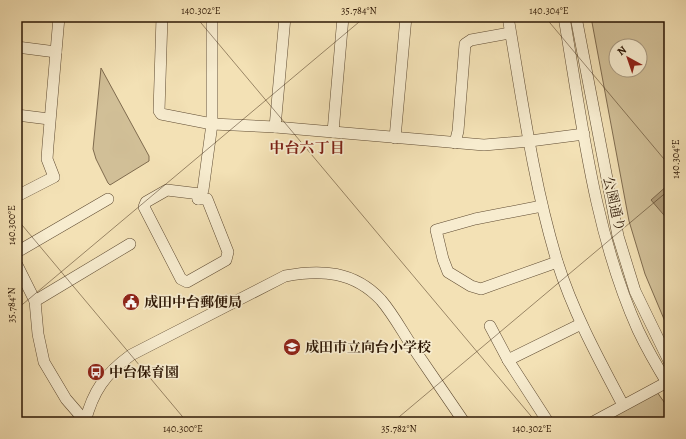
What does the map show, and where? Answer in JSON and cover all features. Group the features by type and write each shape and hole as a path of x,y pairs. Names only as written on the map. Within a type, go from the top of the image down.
{"street":[{"path":"17,196 54,177 47,159 49,119 59,17"},
{"path":"162,17 159,111 161,114 212,124 275,127 455,143 484,144 530,141 584,134"},
{"path":"198,198 203,190 212,124 212,17"},
{"path":"275,127 285,17"},
{"path":"333,132 343,17"},
{"path":"395,138 406,17"},
{"path":"508,17 542,206 557,262 581,324 623,405"},
{"name":"公園通り","path":"564,17 596,196 616,271 638,331 668,383"},
{"name":"公園通り","path":"576,17 618,236 635,291 669,361"},
{"path":"455,143 458,131 465,44 471,40 510,33"},
{"path":"17,47 56,52"},
{"path":"17,115 49,119"},
{"path":"167,190 200,194 198,198 207,199 228,252 226,260 187,282 181,279 144,207 146,202 167,190"},
{"path":"17,252 108,199"},
{"path":"542,206 475,219 436,230 443,259 448,272 471,286 481,289 557,262"},
{"path":"35,300 130,244"},
{"path":"17,265 35,300 38,334 44,362 66,399 85,422"},
{"path":"85,422 93,397 103,380 113,368 131,355 285,276 304,272 338,274 352,280 381,300 464,422"},
{"path":"508,360 581,324"},
{"path":"490,326 508,360 548,422"},
{"path":"593,422 623,405 668,383"}],"shaded area":[{"path":"591,17 669,17 669,331 645,274 629,221"},
{"path":"101,68 149,156 149,161 110,185 96,159 93,149"},
{"path":"669,184 669,221 651,200"},
{"path":"657,392 669,409 669,422 603,422"}],"place":[{"name":"成田中台郵便局","path":"131,302"},
{"name":"成田市立向台小学校","path":"292,347"},
{"name":"中台保育園","path":"96,372"}],"district":[{"name":"中台六丁目","path":"307,148"}]}
